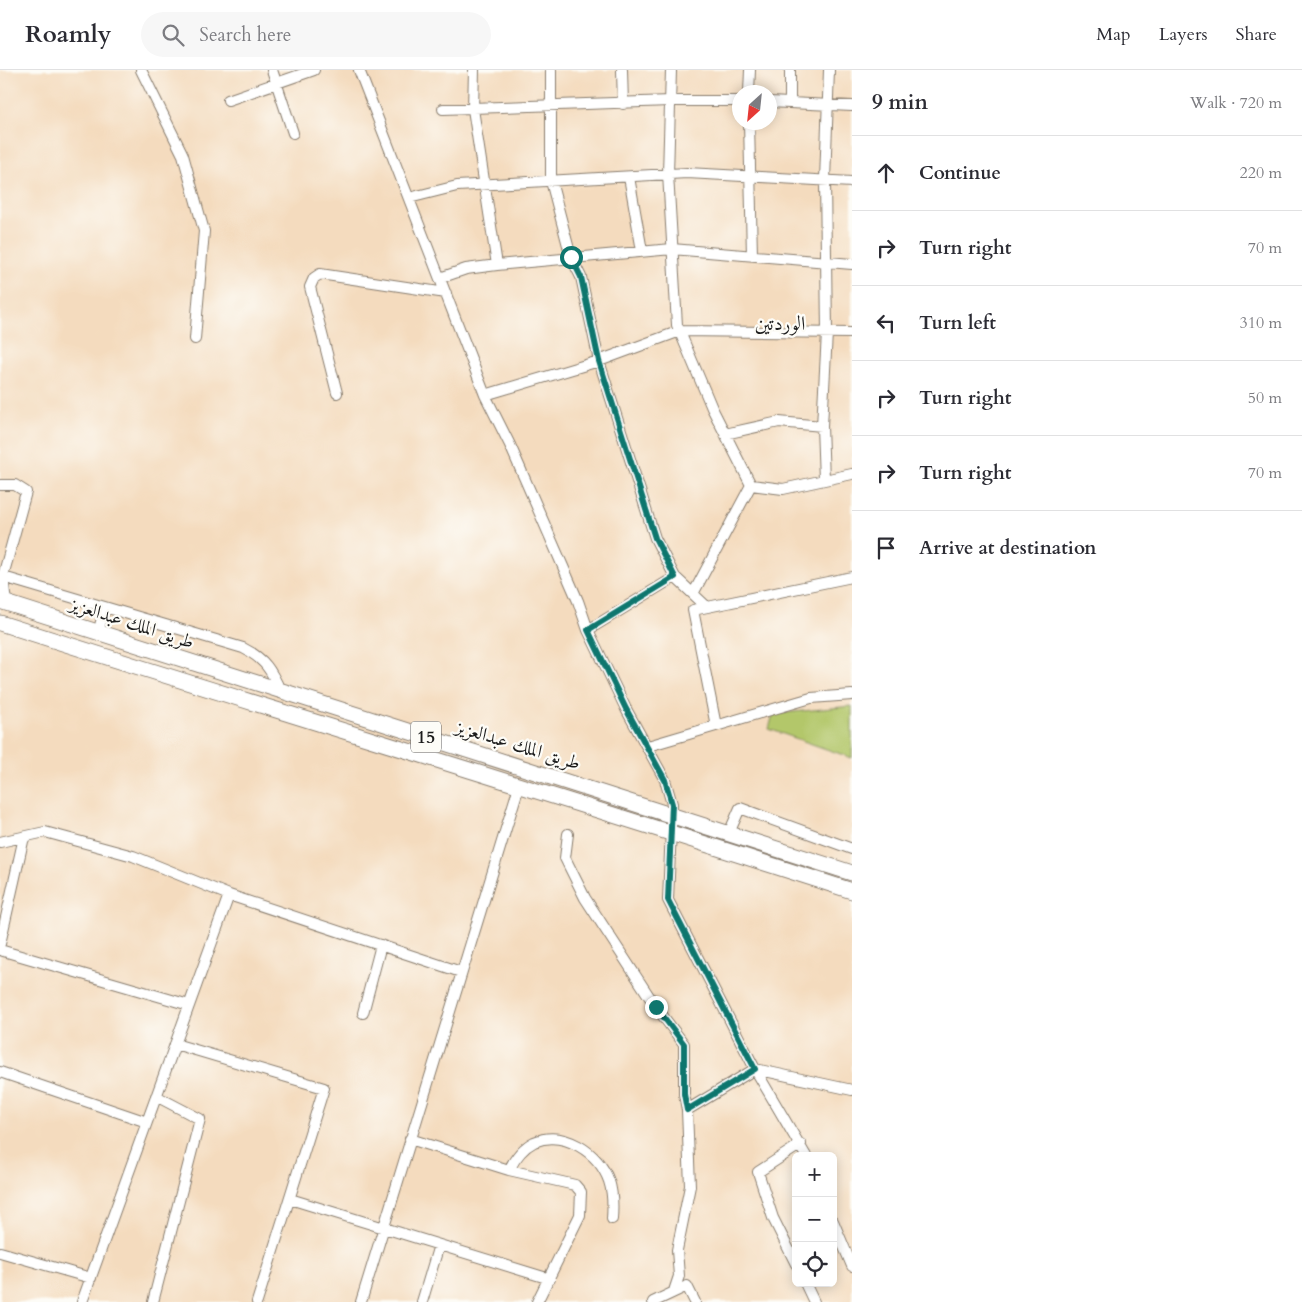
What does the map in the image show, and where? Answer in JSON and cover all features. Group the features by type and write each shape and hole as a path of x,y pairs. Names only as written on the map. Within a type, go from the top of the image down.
{"highway":[{"name":"طريق الملك عبدالعزيز","path":"3,602 852,873"},
{"name":"طريق الملك عبدالعزيز","path":"0,623 300,720 672,833 852,891"}],"street":[{"path":"141,70 183,156 204,231 195,339"},
{"path":"272,70 293,133"},
{"path":"228,100 314,70"},
{"path":"359,70 485,395 517,462 578,601 588,630 626,709 665,780 672,804 668,900 755,1069 804,1152"},
{"path":"474,70 472,108 497,265"},
{"path":"551,70 551,181 571,257 581,277 599,361 655,538 675,577 707,607"},
{"path":"622,70 623,104"},
{"path":"671,70 668,174 677,325 725,434 751,485"},
{"path":"749,85 750,70"},
{"path":"790,70 790,103"},
{"path":"824,480 822,426 827,333 826,180 829,70"},
{"path":"443,109 670,101 732,101"},
{"path":"777,102 852,106"},
{"path":"749,130 752,256"},
{"path":"409,198 458,186 687,173 852,182"},
{"path":"629,177 642,251"},
{"path":"440,278 466,269 497,265 672,249 852,264"},
{"path":"337,393 310,287 314,278 320,274 446,293"},
{"path":"485,395 599,361 680,331 852,333"},
{"path":"725,434 779,422 822,426"},
{"path":"751,485 784,489 852,474"},
{"path":"0,485 15,485 26,492 1,576 3,602"},
{"path":"693,594 751,485"},
{"path":"1,576 243,648 259,656 272,672 281,692"},
{"path":"588,630 675,577"},
{"path":"716,726 693,610 852,577"},
{"path":"98,633 106,607"},
{"path":"648,746 811,698 852,695"},
{"path":"361,1302 518,786"},
{"path":"729,833 740,808 852,849"},
{"path":"0,842 45,832 133,856 229,895 461,972"},
{"path":"568,834 566,858 585,898 656,1007 684,1044 684,1094 687,1110 690,1186 677,1250 679,1276 674,1292"},
{"path":"0,944 24,837"},
{"path":"82,1302 229,895"},
{"path":"363,1013 381,945"},
{"path":"0,950 189,1004"},
{"path":"175,1044 324,1088 257,1302"},
{"path":"687,1110 755,1069 852,1090"},
{"path":"0,1072 147,1122"},
{"path":"153,1302 200,1119 156,1096"},
{"path":"508,1170 516,1156 534,1142 546,1138 572,1143 594,1158 606,1174 612,1192 612,1219"},
{"path":"410,1139 508,1170 575,1185 581,1192 580,1215 538,1302"},
{"path":"792,1256 773,1218 758,1172 801,1144"},
{"path":"290,1199 550,1279"},
{"path":"837,1230 852,1266"},
{"path":"422,1302 439,1245"},
{"path":"0,1252 90,1278"},
{"path":"653,1302 687,1286 695,1302"},
{"path":"807,1287 814,1302"}],"green space":[{"path":"852,706 852,758 769,729 773,714"}],"district":[{"name":"الوردتين","path":"780,323"}],"route":[{"path":"571,257 581,277 599,361 655,538 675,577 588,630 626,709 665,780 672,804 668,900 755,1069 687,1110 684,1094 684,1044 656,1007"}]}
